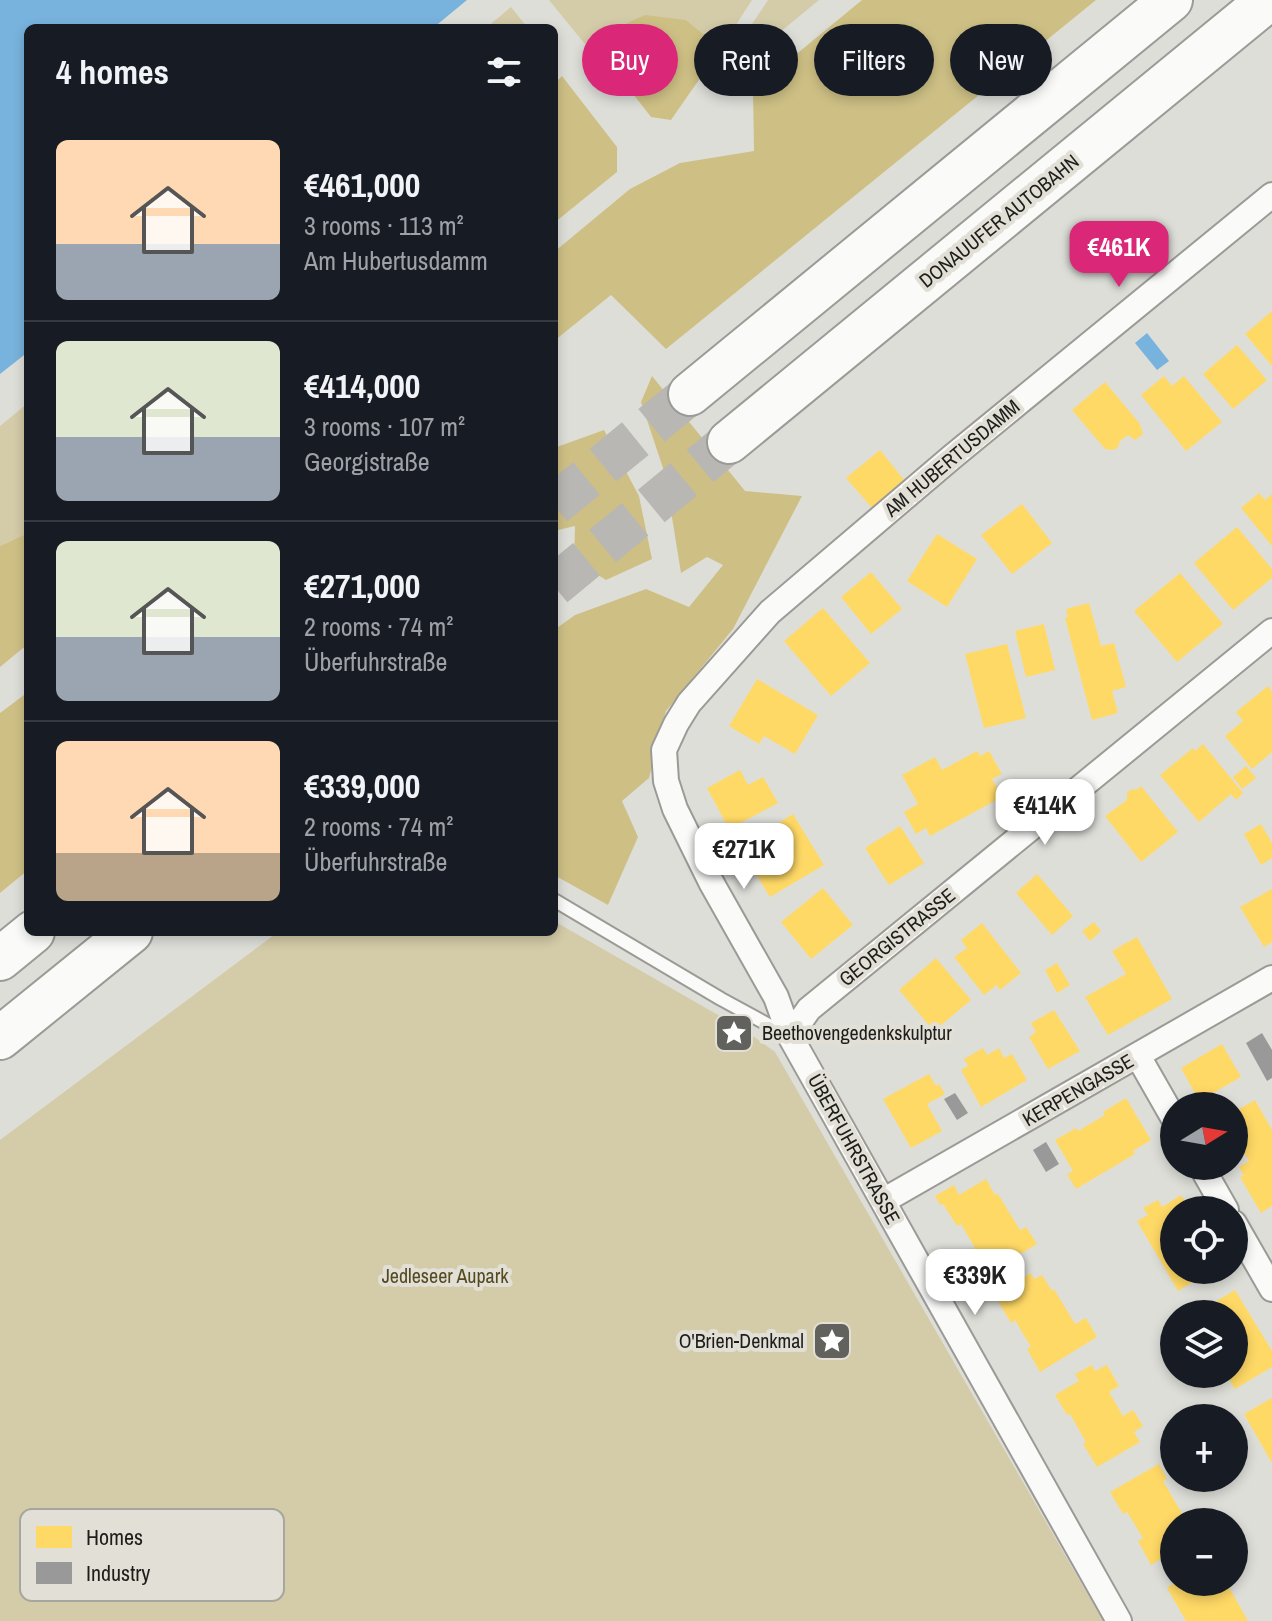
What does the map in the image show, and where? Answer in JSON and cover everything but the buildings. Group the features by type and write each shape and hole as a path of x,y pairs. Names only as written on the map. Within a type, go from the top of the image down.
{"highway":[{"path":"690,394 1171,0"},
{"name":"DONAUUFER AUTOBAHN","path":"729,442 1268,0"},
{"path":"0,959 28,936"},
{"path":"0,1038 126,936"}],"street":[{"name":"AM HUBERTUSDAMM","path":"664,750 689,703 770,612 996,421 1272,195"},
{"name":"GEORGISTRASSE","path":"790,1036 809,1009 1270,636"},
{"name":"ÜBERFUHRSTRASSE","path":"664,750 666,781 675,809 711,882 776,997 790,1036 1119,1621"},
{"name":"KERPENGASSE","path":"883,1201 1272,978"},
{"path":"1138,1056 1160,1094"},
{"path":"1248,1247 1272,1289"}],"lane":[{"path":"558,902 790,1036"}],"green space":[{"path":"549,0 752,0 736,24 694,26 686,20 656,24 582,24 582,40"},
{"path":"768,0 819,0 790,24 752,24"},
{"path":"511,7 525,24 491,24"},
{"path":"24,406 24,535 0,546 0,426"},
{"name":"Jedleseer Aupark","path":"558,923 746,1031 775,1052 1103,1621 0,1621 0,1140 273,936 558,936"}],"shaded area":[{"path":"862,0 1096,0 1052,36 1052,24 950,24 950,96 978,96 666,349 611,295 558,338 558,249 630,189 680,163 754,151 753,96 798,96 798,53 814,40 814,96 934,96 934,24 833,24"},
{"path":"645,15 686,20 694,26 694,87 671,120 651,117 635,96 678,96 678,24 625,24"},
{"path":"562,76 617,147 617,172 558,220 558,80"},
{"path":"652,376 745,491 802,496 733,629 666,711 649,778 622,801 638,837 608,905 558,877 558,627 575,615 646,589 689,607 723,565 707,557 681,573 665,474 641,402"},
{"path":"604,430 639,496 652,559 606,580 574,560 575,526 558,530 558,447"},
{"path":"24,535 24,647 0,667 0,546"},
{"path":"24,695 24,873 0,893 0,713"}],"water":[{"path":"0,0 467,0 438,24 24,24 24,355 0,374"},
{"path":"1147,333 1169,361 1157,370 1135,343"}],"tunnel":[{"path":"558,502 690,394"},
{"path":"558,583 729,442"}],"place":[{"name":"Beethovengedenkskulptur","path":"734,1033"},
{"name":"O'Brien-Denkmal","path":"832,1341"}]}
